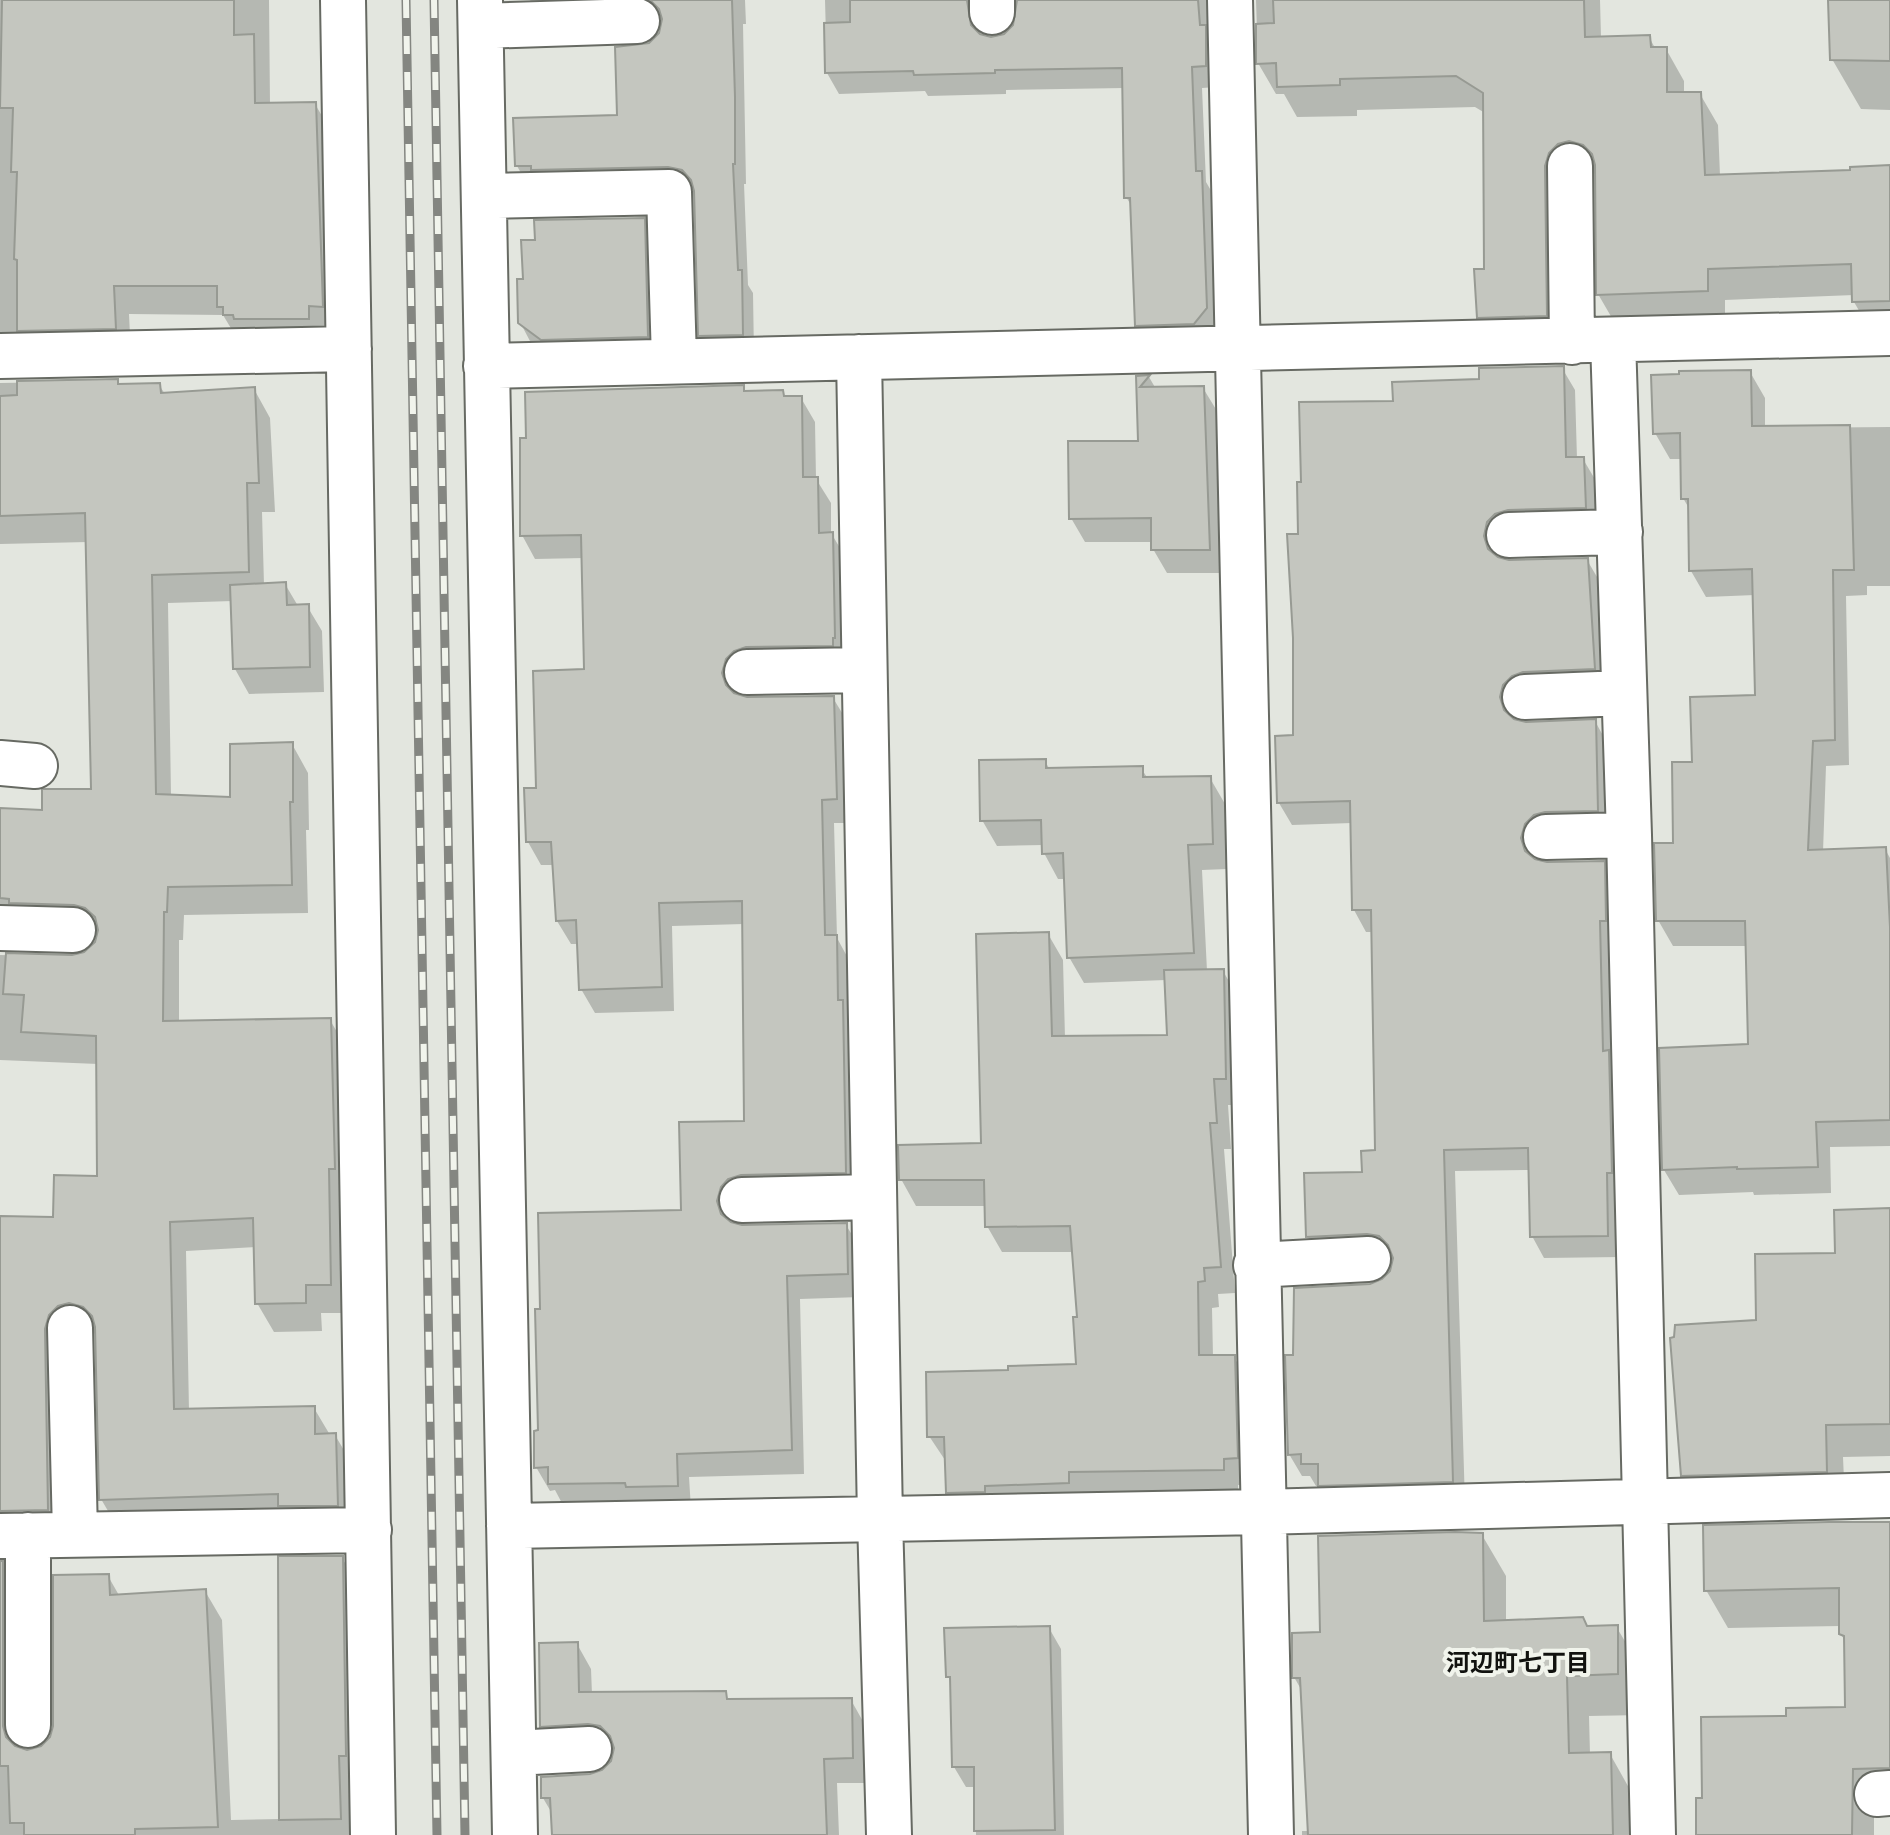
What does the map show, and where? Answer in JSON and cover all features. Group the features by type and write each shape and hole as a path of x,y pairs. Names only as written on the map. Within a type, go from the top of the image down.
{"street":[{"path":"343,0 373,1835"},
{"path":"1230,0 1271,1835"},
{"path":"515,1835 481,13 637,21"},
{"path":"1570,166 1620,532 1653,1835"},
{"path":"485,196 669,192 674,360"},
{"path":"486,366 1890,333"},
{"path":"0,356 349,349"},
{"path":"859,357 880,1519 889,1835"},
{"path":"1509,535 1620,532"},
{"path":"747,672 864,670"},
{"path":"1525,697 1624,693"},
{"path":"1546,837 1629,835"},
{"path":"0,928 73,930"},
{"path":"742,1200 874,1197"},
{"path":"1256,1265 1368,1259"},
{"path":"70,1328 75,1533"},
{"path":"509,1526 1263,1512 1890,1495"},
{"path":"28,1725 14,1535 369,1530"},
{"path":"514,1753 589,1749"}],"building":[{"path":"2,0 234,0 234,35 254,34 255,103 316,102 323,307 309,306 309,319 234,319 233,315 223,315 223,307 217,307 217,286 114,286 116,329 17,331 17,260 14,259 17,172 11,172 13,108 0,108"},
{"path":"650,0 732,0 735,97 733,164 738,270 742,270 743,335 698,336 694,191 691,180 682,170 668,167 531,170 531,166 515,166 513,118 617,115 615,47 649,43 659,33 662,19 659,9"},
{"path":"850,0 967,0 971,25 980,34 991,37 1004,34 1013,25 1017,0 1198,0 1200,25 1206,25 1206,66 1192,67 1196,171 1202,171 1207,308 1194,324 1135,326 1130,198 1124,198 1122,68 914,75 913,71 825,73 824,23 850,22"},
{"path":"1273,0 1584,0 1585,37 1650,35 1651,47 1667,47 1667,92 1701,92 1705,175 1850,170 1850,167 1890,165 1890,301 1852,302 1851,264 1708,269 1708,291 1596,295 1595,165 1592,154 1583,145 1569,141 1558,144 1549,153 1545,166 1547,316 1477,318 1474,269 1484,269 1483,93 1456,76 1340,79 1340,85 1277,87 1276,63 1256,64 1256,24 1274,23"},
{"path":"1828,0 1890,0 1890,61 1830,60"},
{"path":"645,218 648,337 541,340 518,323 517,279 523,279 521,240 535,240 534,220"},
{"path":"1564,366 1566,457 1584,457 1586,508 1508,510 1495,514 1487,522 1484,536 1488,549 1498,557 1509,560 1588,558 1595,669 1523,672 1512,676 1503,685 1500,697 1504,710 1514,719 1526,722 1596,719 1598,811 1534,815 1525,824 1521,838 1525,851 1535,859 1547,862 1605,861 1606,921 1600,921 1603,1051 1609,1050 1612,1173 1607,1173 1608,1236 1530,1237 1528,1148 1444,1150 1453,1482 1318,1486 1318,1464 1301,1464 1301,1454 1288,1455 1285,1355 1293,1355 1294,1288 1370,1284 1390,1271 1393,1258 1388,1245 1379,1236 1306,1237 1304,1173 1362,1172 1361,1151 1375,1150 1371,910 1352,910 1350,801 1277,803 1275,736 1293,735 1293,638 1287,534 1298,534 1297,482 1301,482 1299,402 1393,401 1392,382 1479,379 1479,368"},
{"path":"1751,370 1752,426 1850,425 1854,570 1833,570 1835,740 1813,741 1808,850 1886,847 1890,927 1890,1120 1816,1122 1818,1167 1662,1170 1659,1048 1748,1044 1745,921 1656,921 1654,843 1673,843 1672,762 1692,762 1690,697 1755,695 1752,569 1689,571 1688,499 1681,499 1680,433 1653,434 1651,375 1679,374 1679,371"},
{"path":"1150,375 1140,387 1204,386 1210,550 1151,550 1151,518 1069,519 1068,441 1138,441 1136,376"},
{"path":"118,379 118,384 160,383 161,393 255,387 259,483 247,483 249,572 152,575 156,794 230,797 230,744 293,742 293,802 290,802 292,885 168,887 167,912 164,912 163,1021 331,1018 335,1169 329,1169 331,1285 306,1285 306,1303 255,1304 253,1218 170,1222 174,1409 315,1406 315,1434 336,1433 338,1506 278,1506 278,1494 99,1500 95,1327 92,1316 83,1307 69,1303 58,1306 49,1315 45,1329 48,1510 0,1511 0,1216 53,1217 54,1175 97,1176 96,1036 21,1032 24,995 3,994 6,953 72,955 84,952 95,942 98,930 95,917 85,908 9,903 9,899 0,898 0,808 42,810 42,789 91,789 85,513 0,516 0,396 17,395 17,381"},
{"path":"744,385 744,391 783,390 784,396 802,396 803,477 818,477 819,533 833,532 833,646 746,647 734,651 726,659 722,673 726,685 734,693 747,697 834,696 837,799 822,800 825,935 837,935 838,1000 843,1000 846,1173 741,1175 728,1179 721,1187 717,1201 721,1214 731,1222 742,1225 847,1223 848,1274 787,1276 792,1450 677,1454 678,1486 548,1484 548,1467 534,1468 534,1431 538,1430 535,1309 540,1309 538,1213 681,1210 679,1122 744,1121 742,901 659,903 662,987 579,990 576,920 556,921 551,842 526,842 524,788 536,788 533,671 584,669 581,535 520,536 520,438 526,438 525,392"},
{"path":"286,582 287,605 309,604 310,667 233,669 230,585"},
{"path":"1046,759 1046,768 1143,766 1143,777 1211,776 1213,844 1188,845 1194,953 1067,958 1063,853 1042,854 1041,820 980,821 979,760"},
{"path":"1049,932 1052,1036 1167,1035 1164,970 1224,969 1226,1079 1214,1079 1217,1123 1210,1123 1221,1267 1204,1268 1205,1281 1198,1282 1199,1355 1235,1355 1238,1458 1224,1459 1224,1470 1069,1472 1069,1483 985,1486 985,1492 946,1493 944,1437 927,1437 926,1372 1076,1364 1073,1317 1077,1317 1070,1226 985,1227 984,1180 899,1180 898,1145 981,1143 976,934"},
{"path":"1890,1208 1890,1424 1826,1425 1827,1472 1681,1476 1670,1338 1674,1337 1675,1325 1756,1320 1755,1254 1835,1253 1834,1210"},
{"path":"1890,1522 1890,1768 1853,1769 1852,1835 1696,1835 1696,1798 1702,1798 1701,1717 1786,1716 1786,1708 1845,1707 1844,1636 1839,1634 1839,1588 1704,1591 1703,1525"},
{"path":"1483,1533 1484,1621 1583,1617 1587,1626 1618,1625 1618,1674 1567,1676 1569,1753 1611,1752 1613,1835 1308,1835 1300,1678 1292,1678 1292,1633 1320,1632 1318,1536"},
{"path":"278,1556 343,1556 346,1756 339,1756 341,1819 279,1820"},
{"path":"0,1561 3,1561 3,1726 6,1737 15,1746 27,1750 41,1746 50,1737 53,1726 53,1575 109,1574 110,1595 206,1589 218,1827 135,1829 135,1835 24,1835 24,1823 10,1823 8,1766 0,1766"},
{"path":"1050,1626 1055,1830 974,1831 974,1767 952,1767 950,1677 946,1677 944,1628"},
{"path":"578,1642 579,1692 726,1691 727,1699 852,1698 853,1758 824,1759 827,1835 552,1835 550,1798 541,1798 541,1777 590,1774 602,1770 611,1761 614,1748 610,1736 600,1726 540,1727 539,1643"}],"railway":[{"path":"406,0 437,1835"},
{"path":"434,0 465,1835"}],"district":[{"name":"河辺町七丁目","path":"1518,1663"}]}
